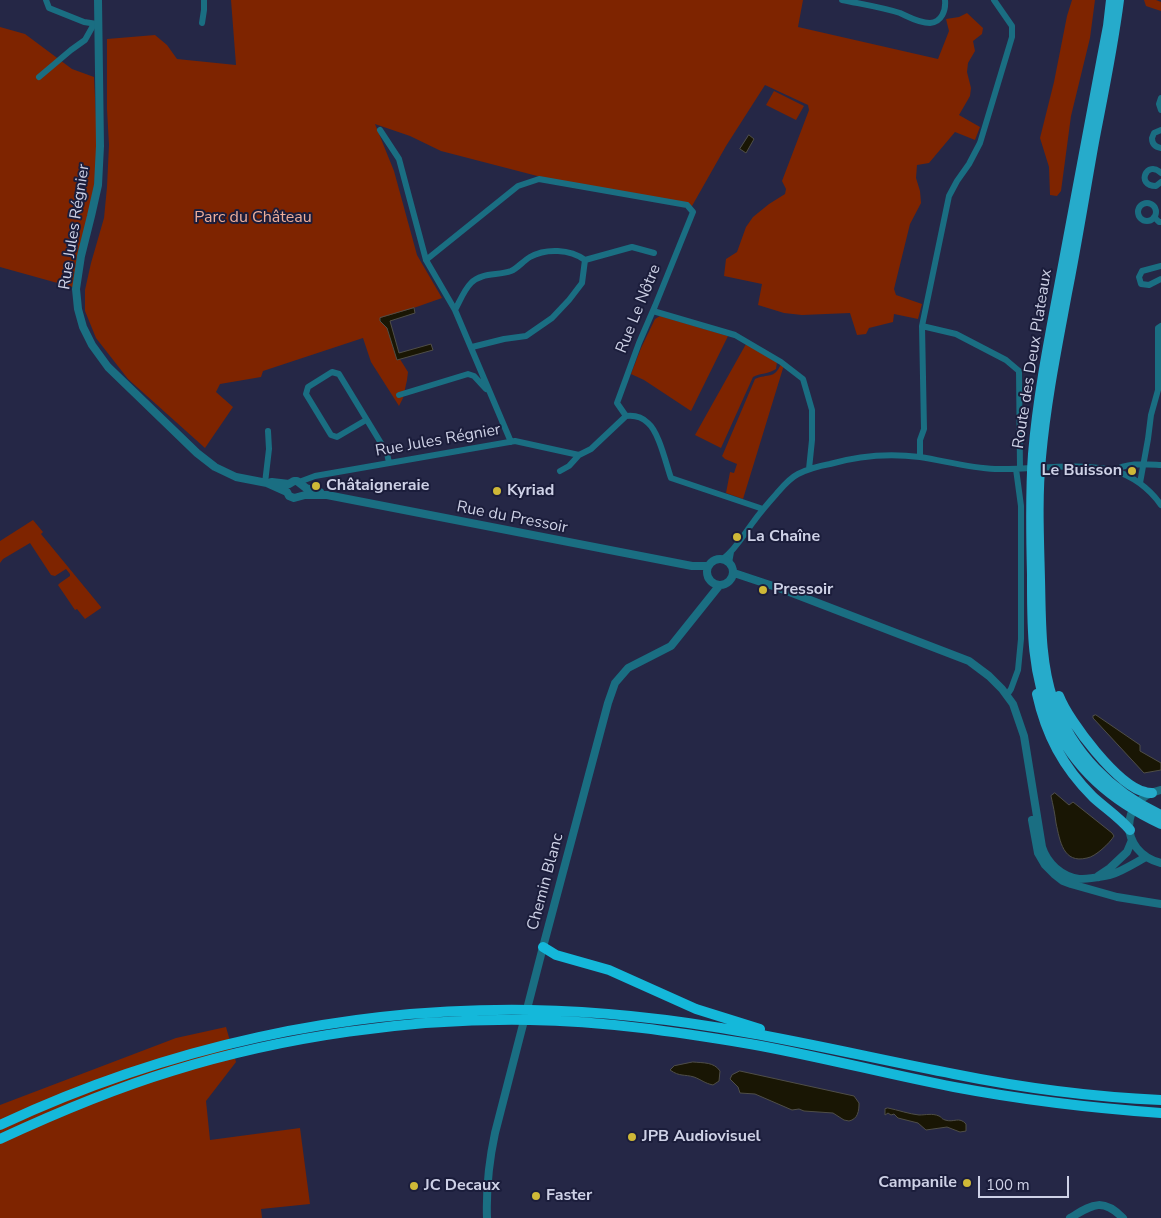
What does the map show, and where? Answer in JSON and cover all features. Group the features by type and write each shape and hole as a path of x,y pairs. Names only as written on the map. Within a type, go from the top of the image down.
{"highway":[{"path":"543,948 556,955 609,970 696,1009 776,1033 791,1041"},
{"path":"0,1125 125,1074 228,1044 338,1022 386,1016 456,1011 531,1010 623,1015 683,1022 753,1033 1001,1082 1083,1094 1161,1100"},
{"path":"0,1139 78,1104 127,1086 174,1070 231,1055 281,1043 340,1033 387,1027 475,1021 530,1020 634,1027 752,1044 951,1086 998,1094 1073,1105 1161,1113"}],"main road":[{"name":"Route des Deux Plateaux","path":"1111,0 1108,26 1038,407 1031,487 1033,629 1038,677 1043,696 1052,719 1075,758 1089,775 1121,803 1161,824"},
{"name":"Route des Deux Plateaux","path":"1119,0 1046,411 1039,492 1042,647 1052,698 1058,713 1081,752 1095,769 1131,799 1161,815"},
{"path":"1040,563 1044,576 1047,644 1052,675 1065,710 1099,757 1114,771 1129,784 1144,792 1157,792"},
{"path":"1033,629 1030,642 1034,680 1040,711 1048,732 1067,767 1094,798 1119,818 1131,835"}],"street":[{"path":"39,77 85,40 96,24 84,22 49,8 46,0"},
{"path":"202,23 204,0"},
{"path":"842,0 899,13 931,23 940,19 946,9 945,0"},
{"path":"920,457 920,440 924,429 922,326 949,196 980,143 1012,37 1012,26 994,0"},
{"name":"Rue Jules Régnier","path":"98,1 96,24 100,146 98,185 80,256 76,289 78,309 83,326 92,345 108,367 196,453 215,467 236,477 266,483"},
{"path":"1161,98 1159,104 1161,110"},
{"path":"380,130 398,159 426,260 455,310 511,442"},
{"path":"1161,130 1154,133 1152,138 1152,142 1161,148"},
{"path":"1161,173 1152,168 1147,171 1145,177 1146,182 1150,186 1156,186 1161,182"},
{"name":"Rue Le Nôtre","path":"426,260 518,186 539,179 687,205 693,212 653,311 638,342 617,403 626,416"},
{"path":"1154,217 1161,222"},
{"path":"585,260 632,247 654,254"},
{"path":"455,310 470,284 478,278 510,272 539,253 548,251 577,254 585,260"},
{"path":"472,347 526,336 552,318 570,300 582,283 585,260"},
{"path":"1161,266 1142,270 1139,277 1141,284 1149,285 1161,279"},
{"path":"653,311 735,335 781,362 803,379 812,410 812,440 809,469"},
{"path":"922,326 956,334 1006,360 1019,371 1021,639 1015,678 1007,696"},
{"path":"1140,483 1151,415 1158,390 1158,328 1161,326"},
{"path":"366,420 337,436 331,435 306,394 308,387 332,372 339,374 388,453 390,463"},
{"path":"399,395 468,374 471,374 478,380 490,394"},
{"path":"560,471 569,466 579,455 591,449 626,416 633,415 649,423 656,434 672,478 763,509"},
{"path":"268,431 269,449 266,483 288,488"},
{"name":"Rue Jules Régnier","path":"301,484 315,476 515,441 579,455"},
{"path":"726,561 763,509 795,475 809,469 864,456 885,454 920,457 971,467 995,469 1081,466 1113,470 1140,483 1161,505"},
{"path":"1113,470 1121,466 1133,464 1161,465"},
{"path":"294,481 301,484 304,491 301,496 294,498 289,496 288,488 294,481"},
{"name":"Rue du Pressoir","path":"301,484 327,495"},
{"name":"Rue du Pressoir","path":"301,496 310,494 327,495 692,566 708,566"},
{"path":"714,560 726,561 732,565 732,576 728,583 713,581 708,566 714,560"},
{"name":"Rue du Pressoir","path":"692,566 713,581"},
{"path":"732,576 747,577 779,588 969,661 1001,688 1012,704 1024,736 1040,840 1047,858 1058,870 1067,875 1078,879 1088,879 1110,875 1146,857"},
{"name":"Chemin Blanc","path":"487,1218 486,1195 490,1158 530,995 615,683 628,668 671,646 710,596 713,581"},
{"path":"1001,688 1015,678"},
{"path":"1032,788 1029,804 1038,853 1045,865 1054,874 1063,881 1094,891 1117,897 1161,904"},
{"path":"1098,877 1127,852 1131,835 1131,816 1136,805 1143,798 1157,792"},
{"path":"1131,835 1137,849 1152,861 1161,863"},
{"path":"1070,1218 1083,1210 1098,1205 1110,1207 1123,1218"}],"green space":[{"name":"Parc du Château","path":"231,0 803,0 798,27 938,59 949,31 946,19 959,17 967,13 983,28 982,34 973,41 975,51 968,63 967,72 971,88 970,96 959,115 980,127 975,140 955,132 929,163 917,165 916,178 921,203 910,224 894,289 896,295 922,304 918,319 894,314 893,322 869,328 866,334 857,335 850,313 802,315 784,313 758,305 762,284 724,276 726,259 737,252 746,227 753,217 785,194 786,189 782,181 809,110 808,105 765,85 726,146 692,206 545,178 441,151 410,136 375,124 394,171 417,255 442,298 388,317 398,356 408,372 403,398 399,406 371,362 363,338 263,371 261,377 220,384 216,392 233,407 205,448 128,379 96,338 85,311 85,290 104,218 107,187 109,145 107,39 155,35 167,45 177,59 236,65"},
{"path":"1072,0 1095,0 1090,38 1071,116 1061,191 1057,196 1050,195 1049,167 1040,138"},
{"path":"1144,0 1161,2 1161,11 1146,6"},
{"path":"0,27 25,34 72,69 94,77 98,158 79,289 0,267"},
{"path":"774,91 804,106 796,120 766,105"},
{"path":"660,316 728,336 691,411 644,380 631,374 655,319"},
{"path":"746,344 777,362 776,369 753,377 721,448 695,435"},
{"path":"781,364 784,365 743,499 726,493 730,472 734,473 737,464 722,456 755,379 773,374"},
{"path":"33,520 43,532 41,534 101,607 85,619 77,609 75,610 58,585 70,574 66,569 55,576 51,575 30,543 3,559 0,563 0,541"},
{"path":"226,1027 236,1062 206,1101 210,1140 300,1128 310,1204 261,1209 262,1218 0,1218 0,1105 176,1038"}],"shaded area":[{"path":"749,135 754,139 746,153 740,149"},
{"path":"414,308 415,313 390,321 399,353 431,344 433,350 397,360 387,328 380,321 380,318"},
{"path":"1096,715 1140,745 1140,751 1161,763 1161,770 1144,773 1093,718"},
{"path":"1055,793 1069,805 1073,802 1112,833 1114,836 1106,846 1090,857 1079,859 1073,858 1064,850 1059,837 1051,796"},
{"path":"693,1062 708,1064 718,1068 720,1071 719,1081 713,1085 670,1070 674,1066"},
{"path":"740,1071 854,1096 859,1103 859,1109 854,1118 849,1121 833,1113 799,1109 792,1110 755,1094 740,1093 738,1087 730,1079 732,1075"},
{"path":"888,1108 919,1115 936,1115 948,1121 961,1120 966,1124 966,1131 960,1132 947,1127 926,1130 918,1123 898,1118 894,1114 888,1113 885,1115 885,1109"}],"place":[{"name":"Le Buisson","path":"1132,471"},
{"name":"Châtaigneraie","path":"316,486"},
{"name":"Kyriad","path":"497,491"},
{"name":"La Chaîne","path":"737,537"},
{"name":"Pressoir","path":"763,590"},
{"name":"JPB Audiovisuel","path":"632,1137"},
{"name":"Campanile","path":"967,1183"},
{"name":"JC Decaux","path":"414,1186"},
{"name":"Faster","path":"536,1196"}]}
